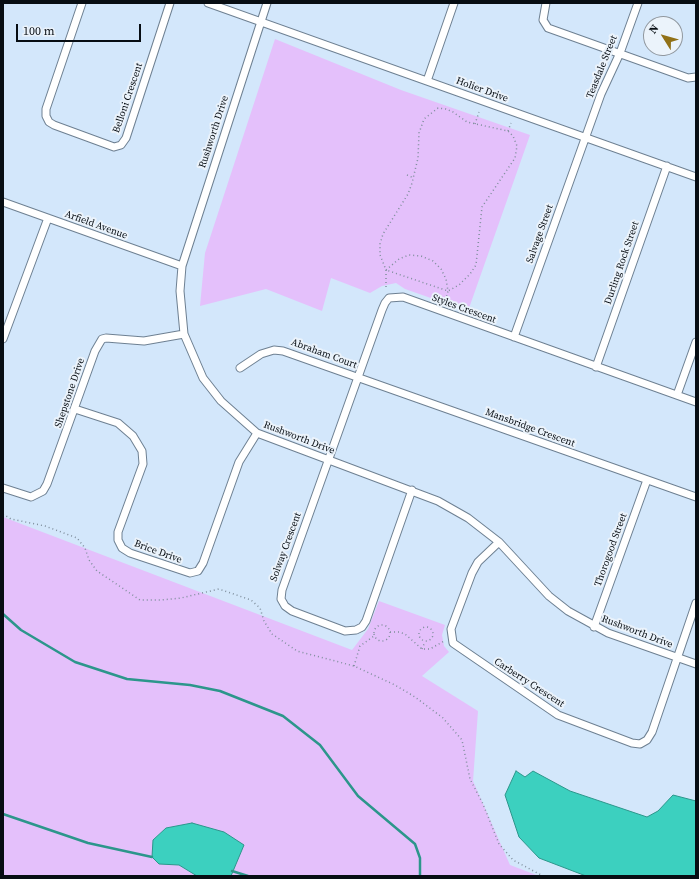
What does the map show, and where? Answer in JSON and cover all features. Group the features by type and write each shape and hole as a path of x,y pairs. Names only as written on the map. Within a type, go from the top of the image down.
{"street":[{"name":"Belloni Crescent","path":"82,3 46,109 46,116 49,122 54,125 114,147 121,145 126,138 170,3"},
{"name":"Holier Drive","path":"208,3 585,138 696,176"},
{"name":"Rushworth Drive","path":"267,3 182,266 180,291 184,334 195,361 212,390 236,415 257,433 412,490 438,501 458,512 498,542 549,596 568,611 594,627 696,664"},
{"path":"427,81 454,3"},
{"path":"546,3 543,20 548,28 688,78 696,77"},
{"name":"Teasdale Street","path":"585,138 601,94 620,53 638,3"},
{"name":"Salvage Street","path":"514,337 585,138"},
{"name":"Durling Rock Street","path":"596,367 667,166"},
{"name":"Arfield Avenue","path":"3,202 182,266"},
{"path":"3,339 48,218"},
{"name":"Styles Crescent","path":"328,460 385,302 389,298 395,297 403,297 696,402"},
{"name":"Shepstone Drive","path":"3,488 31,497 43,491 48,484 95,351 102,339 144,341 184,334"},
{"path":"677,395 696,342"},
{"name":"Abraham Court","path":"240,368 261,354 274,350 283,350 358,377"},
{"name":"Mansbridge Crescent","path":"358,377 696,497"},
{"name":"Brice Drive","path":"75,409 118,423 133,436 142,451 143,464 118,532 118,540 122,548 130,553 190,573 198,571 203,563 239,462 257,433"},
{"name":"Solway Crescent","path":"328,460 282,590 281,599 284,606 292,611 345,631 356,630 366,621 412,490"},
{"name":"Thorogood Street","path":"594,627 647,480"},
{"name":"Carberry Crescent","path":"498,542 478,562 472,573 451,629 453,644 548,709 570,720 632,743 640,744 647,740 652,732 677,658"},
{"path":"677,658 696,603"}],"path":[{"path":"386,270 448,291 459,285 470,274 476,265 482,207 515,158 517,146 513,136 508,131 467,122 446,108 438,108 424,119 419,133 418,158 414,178 408,194 383,234 380,244 380,255 386,270 386,287"},
{"path":"475,124 479,112"},
{"path":"508,131 511,123"},
{"path":"407,175 414,178"},
{"path":"386,270 399,258 409,255 421,256 433,261 441,269 448,291 445,302"},
{"path":"3,514 11,519 45,526 77,538 85,548 89,560 97,571 140,600 181,598 219,589 251,600 260,608 264,621 272,634 297,650 354,666 395,685 415,697 443,718 462,740 470,779 483,804 499,844 513,860 543,876"},
{"path":"354,666 360,646 374,636 375,629 381,626 386,626 390,632"},
{"path":"422,649 425,642 430,640 433,636 433,631 426,627 420,632 419,637 425,642"},
{"path":"374,636 377,640 382,642 387,640 390,632"},
{"path":"390,632 405,634 422,649 430,649 444,641"}],"shaded area":[{"path":"275,39 401,90 530,135 468,311 405,289 396,283 382,286 370,293 331,278 322,311 266,289 200,306 205,253"},
{"path":"3,517 352,650 368,629 379,601 445,625 442,635 444,646 449,652 422,676 478,711 473,781 510,865 539,876 231,876 232,871 192,823 166,828 153,840 159,864 179,865 197,876 3,876"},
{"path":"516,771 525,777 533,771 570,791 647,817 658,811 673,795 696,801 696,876 586,876 539,858 519,837 505,795"},
{"path":"192,823 224,832 244,845 231,876 197,876 179,865 159,864 152,857 153,840 166,828"}],"waterway":[{"path":"3,614 21,630 75,662 127,679 190,685 220,691 283,716 320,745 358,796 415,844 420,858 420,876"},
{"path":"3,814 88,843 152,857"},
{"path":"232,871 248,876"}]}
